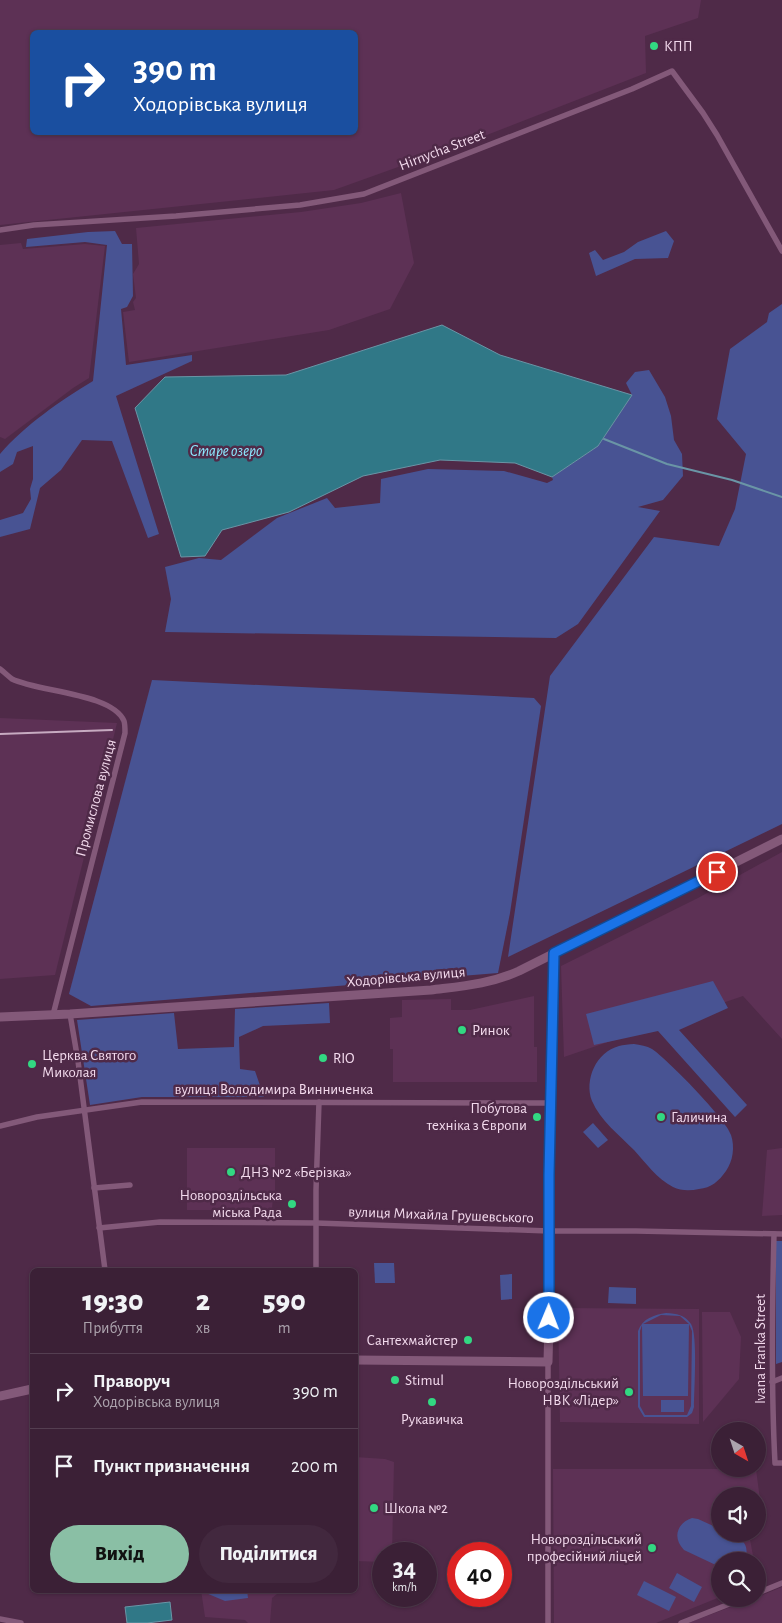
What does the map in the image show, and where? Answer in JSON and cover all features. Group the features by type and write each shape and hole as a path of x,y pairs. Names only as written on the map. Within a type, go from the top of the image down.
{"main road":[{"name":"Ходорівська вулиця","path":"0,1017 431,990 485,983 501,979 782,839"},
{"path":"358,1360 548,1362 554,953"},
{"path":"0,1396 30,1389"}],"street":[{"name":"Hirnycha Street","path":"0,230 34,225 176,216 300,205 364,194 632,89 672,71 703,112 782,251"},
{"name":"Промислова вулиця","path":"0,669 11,678 36,687 88,698 112,708 124,722 126,733 53,1015"},
{"path":"70,1014 105,1268"},
{"name":"вулиця Володимира Винниченка","path":"0,1126 37,1117 142,1102 551,1103"},
{"path":"316,1268 319,1102"},
{"path":"94,1188 130,1185"},
{"name":"вулиця Михайла Грушевського","path":"99,1228 160,1222 316,1222 549,1231 782,1234"},
{"name":"Ivana Franka Street","path":"774,1234 772,1382 775,1463 782,1463"},
{"path":"548,1362 548,1623"},
{"path":"772,1382 782,1378"},
{"path":"766,1590 782,1583"},
{"path":"681,1623 722,1607"},
{"path":"0,1619 21,1623"}],"shaded area":[{"path":"0,0 701,0 698,18 645,36 646,73 479,138 334,190 0,225"},
{"path":"401,193 414,263 390,309 329,330 129,362 123,312 135,310 133,302 136,298 133,274 139,264 136,228 301,212 361,203"},
{"path":"115,231 122,244 132,244 133,296 127,307 121,309 126,365 192,355 192,361 116,396 159,534 148,538 112,441 82,440 61,470 40,488 30,529 0,537 0,520 23,513 31,499 33,446 17,452 13,464 0,472 0,454 20,433 44,414 68,396 93,381 107,245 85,242 26,247 27,239"},
{"path":"666,231 674,241 668,258 635,259 596,276 589,253 595,250 603,260 624,252 638,242"},
{"path":"21,243 23,249 85,244 105,246 89,378 5,439 0,437 0,245"},
{"path":"782,304 782,824 508,957 550,676 654,537 719,546 735,509 746,454 717,419 730,349 767,322 769,313"},
{"path":"649,370 665,397 671,416 674,440 682,454 683,476 663,500 638,507 660,511 578,624 556,638 165,632 171,599 165,567 199,558 221,560 277,518 327,498 335,508 380,503 381,479 428,469 504,471 547,483 553,480 552,477 598,446 632,395 626,383 635,372"},
{"path":"152,680 534,698 541,706 510,913 498,973 91,1006 69,994"},
{"path":"0,718 117,723 55,975 0,979"},
{"path":"782,852 782,1039 743,996 564,1057 561,966 698,898"},
{"path":"713,981 728,1008 679,1030 747,1105 735,1117 658,1031 594,1045 586,1014"},
{"name":"Ринок","path":"534,996 534,1047 537,1047 537,1082 393,1082 393,1049 390,1049 390,1018 402,1017 402,1000 451,999 451,1010 470,1010"},
{"path":"329,1003 330,1023 263,1026 239,1037 240,1069 255,1071 264,1097 142,1097 90,1105 77,1020 174,1013 178,1049 234,1047 235,1009"},
{"name":"Галичина","path":"634,1044 650,1048 659,1055 682,1076 727,1127 732,1140 732,1158 723,1175 711,1186 686,1190 667,1184 600,1115 592,1101 590,1093 591,1076 598,1061 611,1049"},
{"path":"593,1123 608,1140 598,1148 583,1132"},
{"name":"ДНЗ №2 «Берізка»","path":"187,1148 275,1148 275,1195 273,1195 272,1210 187,1210"},
{"path":"782,1148 782,1215 762,1216 767,1150"},
{"path":"776,1241 782,1241 782,1362 776,1364"},
{"path":"374,1263 394,1263 395,1283 375,1283"},
{"path":"512,1274 512,1299 501,1300 500,1275"},
{"path":"609,1287 636,1288 636,1304 608,1303"},
{"name":"Новороздільський НВК «Лідер»","path":"558,1308 699,1309 699,1424 560,1422"},
{"path":"702,1312 730,1312 741,1337 739,1379 703,1422"},
{"path":"666,1313 683,1316 691,1324 693,1330 695,1351 694,1407 692,1413 687,1417 644,1417 638,1407 638,1331 640,1327 646,1320","holes":["661,1315 680,1316 689,1324 643,1324","689,1324 692,1331 691,1406 687,1415 645,1415 640,1406 640,1331 642,1325 643,1396 688,1396"]},
{"path":"661,1400 684,1400 684,1412 661,1412"},
{"name":"Школа №2","path":"358,1457 385,1459 394,1462 392,1542 372,1542 372,1562 358,1561"},
{"name":"Новороздільський професійний ліцей","path":"553,1469 711,1469 711,1478 757,1478 758,1487 711,1487 711,1542 750,1542 752,1552 711,1552 711,1601 656,1623 554,1623"},
{"path":"692,1518 698,1519 711,1525 711,1542 744,1542 746,1552 711,1552 711,1563 684,1550 677,1536 680,1527"},
{"path":"677,1573 702,1587 694,1602 669,1588"},
{"path":"644,1581 676,1597 669,1611 637,1595"},
{"path":"782,1587 782,1623 688,1623 731,1607 766,1607 766,1594"},
{"path":"201,1593 278,1593 272,1598 270,1623 248,1623 245,1620 205,1617"},
{"path":"206,1593 247,1593 248,1598 225,1601"}],"water":[{"name":"Старе озеро","path":"442,325 500,355 632,395 598,446 552,477 515,463 440,460 363,476 289,512 222,530 205,556 181,557 135,408 165,377 286,375"},
{"path":"170,1602 172,1620 127,1623 125,1607"}],"waterway":[{"path":"604,439 667,464 732,480 782,497"}],"railway":[{"path":"0,734 112,730"}],"place":[{"name":"КПП","path":"654,46"},
{"name":"Ринок","path":"462,1030"},
{"name":"RIO","path":"323,1058"},
{"name":"Церква Святого Миколая","path":"32,1064"},
{"name":"Побутова техніка з Європи","path":"537,1117"},
{"name":"Галичина","path":"661,1117"},
{"name":"ДНЗ №2 «Берізка»","path":"231,1172"},
{"name":"Новороздільська міська Рада","path":"292,1204"},
{"name":"Сантехмайстер","path":"468,1340"},
{"name":"Stimul","path":"395,1380"},
{"name":"Новороздільський НВК «Лідер»","path":"629,1392"},
{"name":"Рукавичка","path":"432,1402"},
{"name":"Школа №2","path":"374,1508"},
{"name":"Новороздільський професійний ліцей","path":"652,1548"}],"route":[{"path":"549,1318 549,1175 554,953 717,872"}]}
